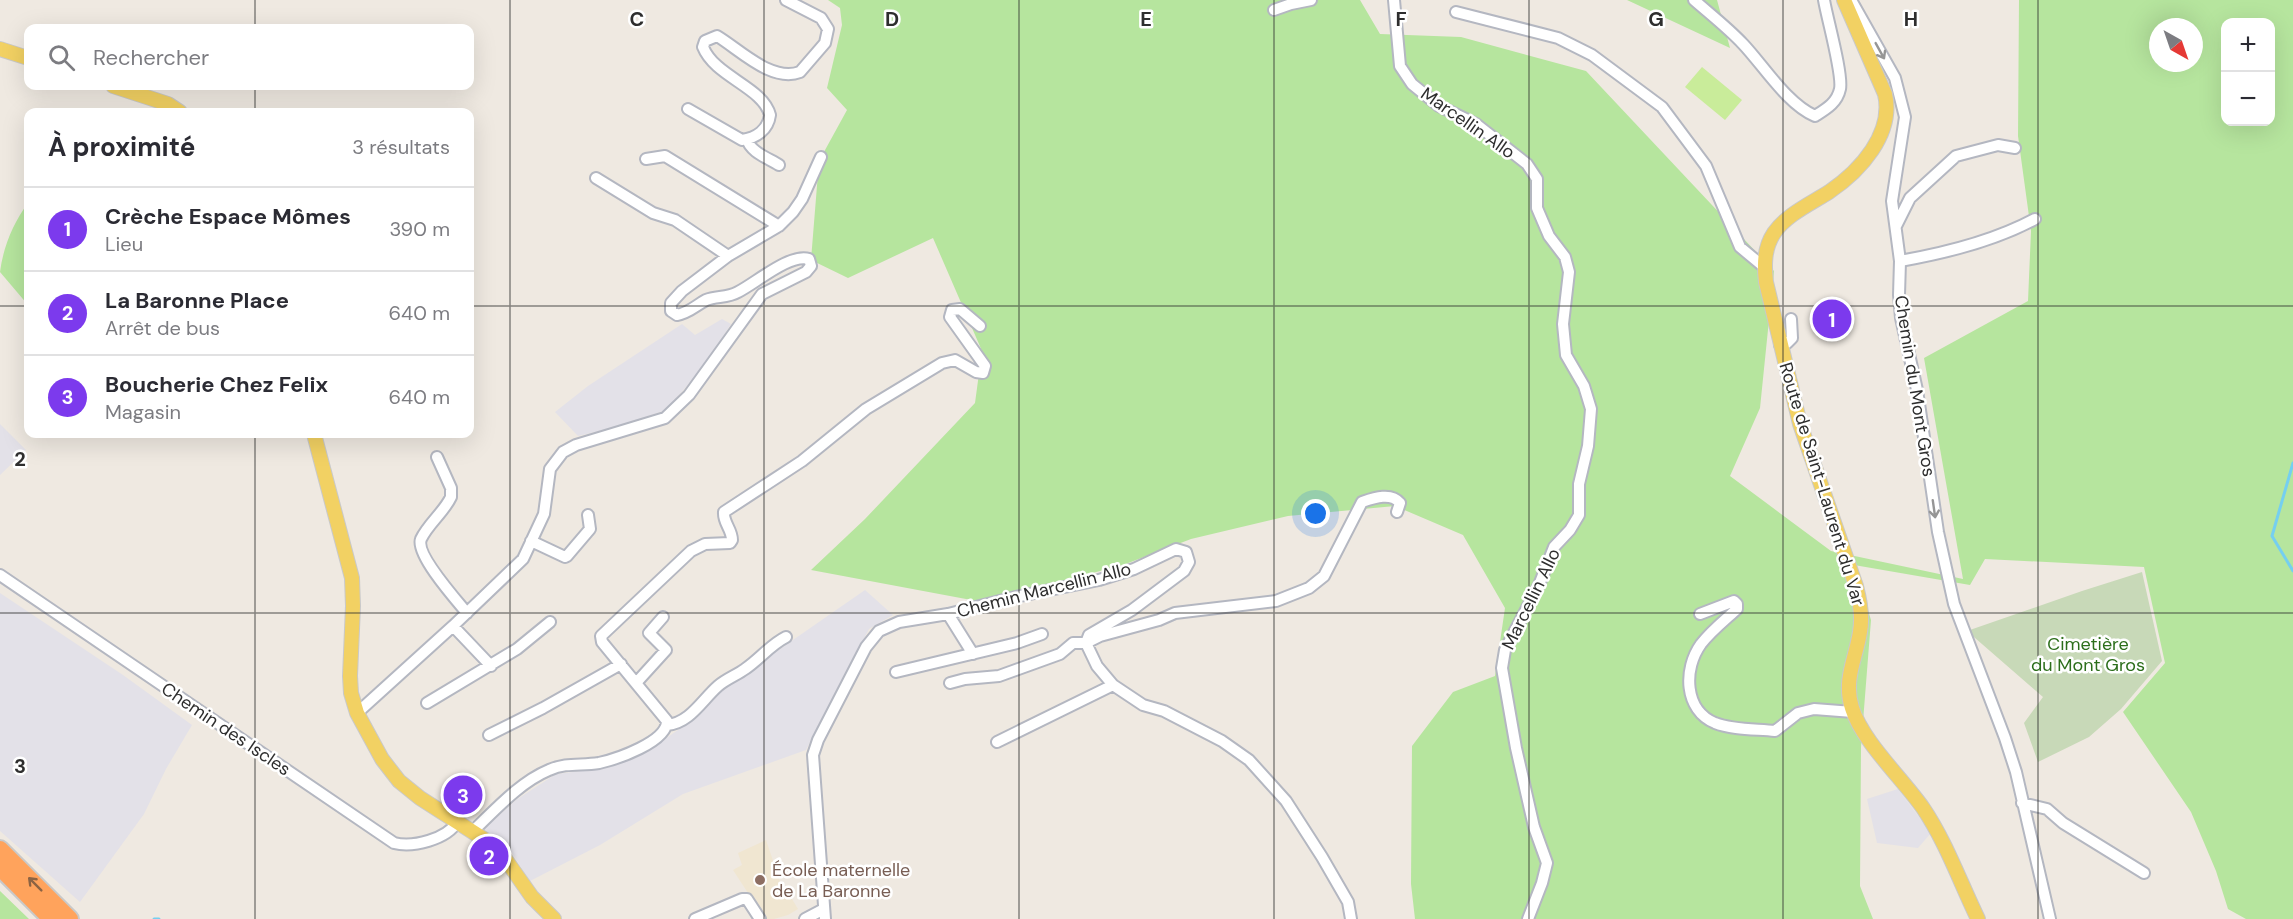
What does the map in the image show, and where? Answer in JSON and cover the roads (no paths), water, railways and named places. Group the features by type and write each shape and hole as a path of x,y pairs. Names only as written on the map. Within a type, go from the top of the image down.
{"highway":[{"path":"0,849 70,919"},
{"path":"0,868 51,919"}],"main road":[{"name":"Route de Saint-Laurent du Var","path":"1844,0 1885,94 1887,111 1885,124 1873,147 1850,175 1779,226 1769,243 1764,267 1767,290 1803,434 1861,606 1860,630 1848,682 1853,712 1867,737 1931,821 1978,919"},
{"path":"0,49 24,57"},
{"path":"126,90 174,108"},
{"path":"315,438 352,578 351,684 357,713 394,777 414,793 473,831 499,852 532,897 554,919"}],"street":[{"path":"688,109 738,138 747,139 766,128 770,115 768,108 713,62 703,46 705,41 717,36 756,64 782,73 800,72 825,43 828,29 821,18 786,0"},
{"path":"1274,10 1311,0"},
{"name":"Marcellin Allo","path":"1394,0 1400,66 1412,84 1439,106 1476,124 1527,164 1537,179 1537,208 1549,236 1565,257 1569,272 1563,324 1566,355 1584,386 1591,409 1588,446 1579,484 1579,515 1570,530 1554,547 1539,585 1505,650 1502,668 1516,748 1534,827 1547,863 1528,919"},
{"path":"1694,0 1742,43 1778,85 1806,112 1815,116 1830,107 1840,90 1840,75 1824,0"},
{"name":"Chemin du Mont Gros","path":"1851,0 1895,78 1905,117 1892,201 1900,261 1901,318 1917,390 1938,532 1954,604 2016,772 2050,919"},
{"path":"1456,12 1558,38 1592,55 1662,107 1706,166 1740,247 1764,267"},
{"path":"747,139 753,149 779,165"},
{"path":"1896,226 1910,198 1956,156 1998,146 2016,148"},
{"path":"646,159 665,156 779,226"},
{"path":"357,713 451,628 522,559 544,514 550,469 563,452 576,445 665,418 695,387 762,294 806,272 811,266 809,259 802,257 786,263 735,294 707,300 685,314 677,315 671,311 671,303 682,291 728,256 779,226 802,199 821,157"},
{"path":"597,177 653,213 675,220 728,256"},
{"path":"1900,261 2009,233 2035,219"},
{"path":"473,831 527,783 548,770 570,763 597,763 619,757 660,736 667,721 602,642 601,636 691,551 705,544 730,543 732,533 724,519 724,512 802,461 866,409 942,363 955,360 976,372 983,373 985,366 950,316 951,310 960,309 980,326"},
{"path":"1780,345 1789,342 1792,338 1791,319"},
{"path":"438,457 451,488 452,497 421,539 421,550 433,570 467,613"},
{"path":"950,683 999,676 1060,654 1073,643 1086,643 1100,636 1159,620 1175,613 1276,601 1309,588 1323,576 1362,502 1388,496 1396,498 1400,503 1397,512"},
{"path":"531,541 565,557 590,529 588,515"},
{"name":"Chemin Marcellin Allo","path":"825,914 813,755 818,740 866,647 879,631 899,622 948,614 1099,580 1134,569 1176,549 1186,552 1190,562 1184,571 1132,610 1089,635 1086,643"},
{"name":"Chemin des Iscles","path":"0,575 394,843 404,846 444,834 450,831 457,822"},
{"path":"1700,614 1734,601 1737,604 1737,609 1700,646 1689,675 1689,693 1698,710 1715,723 1775,731 1798,713 1814,709 1853,712"},
{"path":"948,614 973,654"},
{"path":"636,683 666,650 649,633 663,617"},
{"path":"427,703 517,649 550,622"},
{"path":"451,628 488,668"},
{"path":"896,672 1017,643 1042,634"},
{"path":"667,725 677,724 693,712 719,685 747,668 776,642 786,637"},
{"path":"1086,643 1097,666 1113,685 1143,705 1164,711 1222,741 1249,760 1286,801 1322,857 1348,902 1351,919"},
{"path":"489,735 543,708 621,664"},
{"path":"997,742 1113,685"},
{"path":"2022,803 2047,808 2063,823 2144,873"},
{"path":"695,919 742,899 747,899 760,919"},
{"path":"805,919 825,914"}],"waterway":[{"path":"2293,463 2272,536 2293,571"},
{"path":"154,919 159,919"}],"place":[{"name":"Crèche Espace Mômes","path":"1832,319"},
{"name":"Boucherie Chez Felix","path":"463,795"},
{"name":"La Baronne Place","path":"489,856"},
{"name":"École maternelle de La Baronne","path":"760,880"}],"park label":[{"name":"Cimetière du Mont Gros","path":"2088,654"}]}
